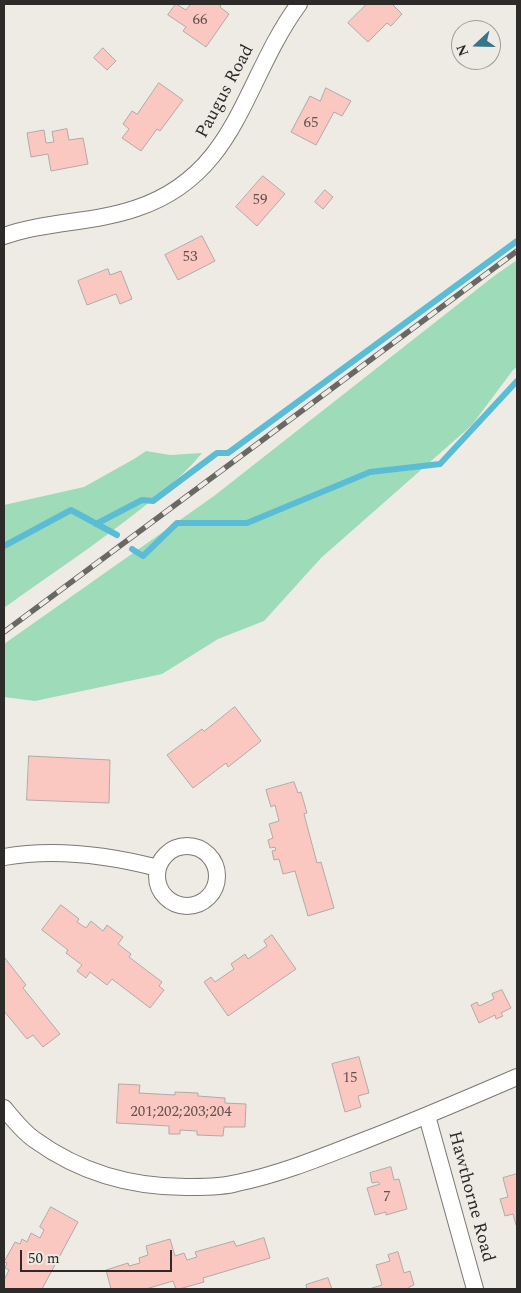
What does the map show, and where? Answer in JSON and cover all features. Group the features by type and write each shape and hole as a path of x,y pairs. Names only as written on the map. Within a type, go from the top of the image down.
{"street":[{"name":"Paugus Road","path":"4,236 31,228 135,209 164,197 191,179 204,168 225,140 277,39 299,4"},
{"path":"4,857 48,854 100,856 158,868"},
{"path":"4,1108 33,1139 60,1156 88,1170 116,1179 145,1185 176,1187 235,1184 295,1167 427,1116 517,1077"},
{"name":"Hawthorne Road","path":"427,1116 475,1289"}],"green space":[{"path":"517,260 517,367 472,425 321,558 264,621 218,639 162,674 35,701 4,697 4,644 214,496 494,276"},
{"path":"146,451 170,455 202,453 179,477 137,512 4,608 4,505 84,487"}],"building":[{"path":"176,4 186,10 190,5 187,4 221,4 220,7 229,14 206,47 183,31 186,27 168,15"},
{"path":"367,4 392,4 402,14 391,26 387,23 368,42 348,23"},
{"path":"103,48 116,61 107,70 94,58"},
{"path":"159,83 183,100 160,131 157,129 141,151 122,138 129,129 123,124 132,111 137,114"},
{"path":"326,88 351,101 342,116 334,112 316,145 291,132 310,96 320,101"},
{"path":"67,129 69,140 83,138 88,164 51,171 48,154 31,157 27,133 44,130 46,143 54,142 52,132"},
{"path":"263,176 285,194 257,226 236,207"},
{"path":"325,190 333,197 323,209 315,202"},
{"path":"202,236 215,261 178,280 165,255"},
{"path":"108,269 110,275 121,271 132,299 120,304 116,294 87,305 78,281"},
{"path":"235,707 261,741 228,767 226,763 193,788 167,755 202,729 204,731"},
{"path":"29,756 110,760 109,803 27,800"},
{"path":"294,782 298,793 301,792 307,813 304,814 317,863 321,862 334,908 308,916 295,871 283,874 279,859 274,860 272,851 276,850 275,847 270,848 268,840 273,838 269,824 279,821 275,805 271,807 266,790"},
{"path":"61,905 79,919 77,922 86,928 91,921 103,931 107,925 123,937 118,944 131,954 129,957 162,982 159,986 164,990 150,1008 112,979 107,985 90,972 86,978 77,971 82,965 66,953 68,950 42,930"},
{"path":"272,935 296,969 228,1016 204,982 211,977 215,982 234,969 231,964 245,954 248,959 267,946 264,941"},
{"path":"4,957 26,985 23,988 60,1034 43,1047 33,1035 27,1039 4,1011"},
{"path":"502,990 511,1008 501,1013 503,1016 496,1019 495,1015 479,1023 471,1005 477,1002 479,1006 494,999 492,994"},
{"path":"359,1057 369,1093 358,1096 361,1107 345,1112 332,1064"},
{"path":"119,1084 140,1085 139,1093 175,1095 175,1092 198,1093 198,1096 225,1098 225,1103 246,1104 245,1127 224,1127 223,1136 197,1135 197,1131 180,1130 180,1134 169,1134 169,1126 117,1123"},
{"path":"391,1167 394,1180 399,1179 407,1209 386,1215 386,1212 375,1215 367,1188 380,1184 378,1182 372,1183 370,1173"},
{"path":"517,1174 516,1225 513,1214 505,1216 500,1199 508,1197 503,1178"},
{"path":"51,1207 78,1222 42,1289 4,1289 4,1280 9,1270 5,1268 7,1263 4,1262 15,1242 20,1244 22,1239 27,1242 31,1233 40,1238 44,1230 40,1227"},
{"path":"264,1238 270,1258 203,1278 204,1282 179,1289 176,1289 173,1281 146,1289 111,1289 106,1270 128,1263 129,1266 140,1263 139,1258 148,1255 146,1246 170,1239 175,1256 184,1253 187,1260 197,1257 195,1252 234,1241 236,1246"},
{"path":"398,1252 404,1273 410,1271 414,1285 409,1287 409,1289 369,1289 382,1285 376,1265 390,1261 388,1255"},
{"path":"328,1278 332,1289 307,1289 306,1285"}],"waterway":[{"path":"96,524 142,500 153,501 217,453 228,453 517,241"},
{"path":"132,549 143,556 177,523 247,523 370,472 440,464 517,381"},
{"path":"4,546 71,510 117,535"}],"railway":[{"path":"4,632 517,251"}]}
